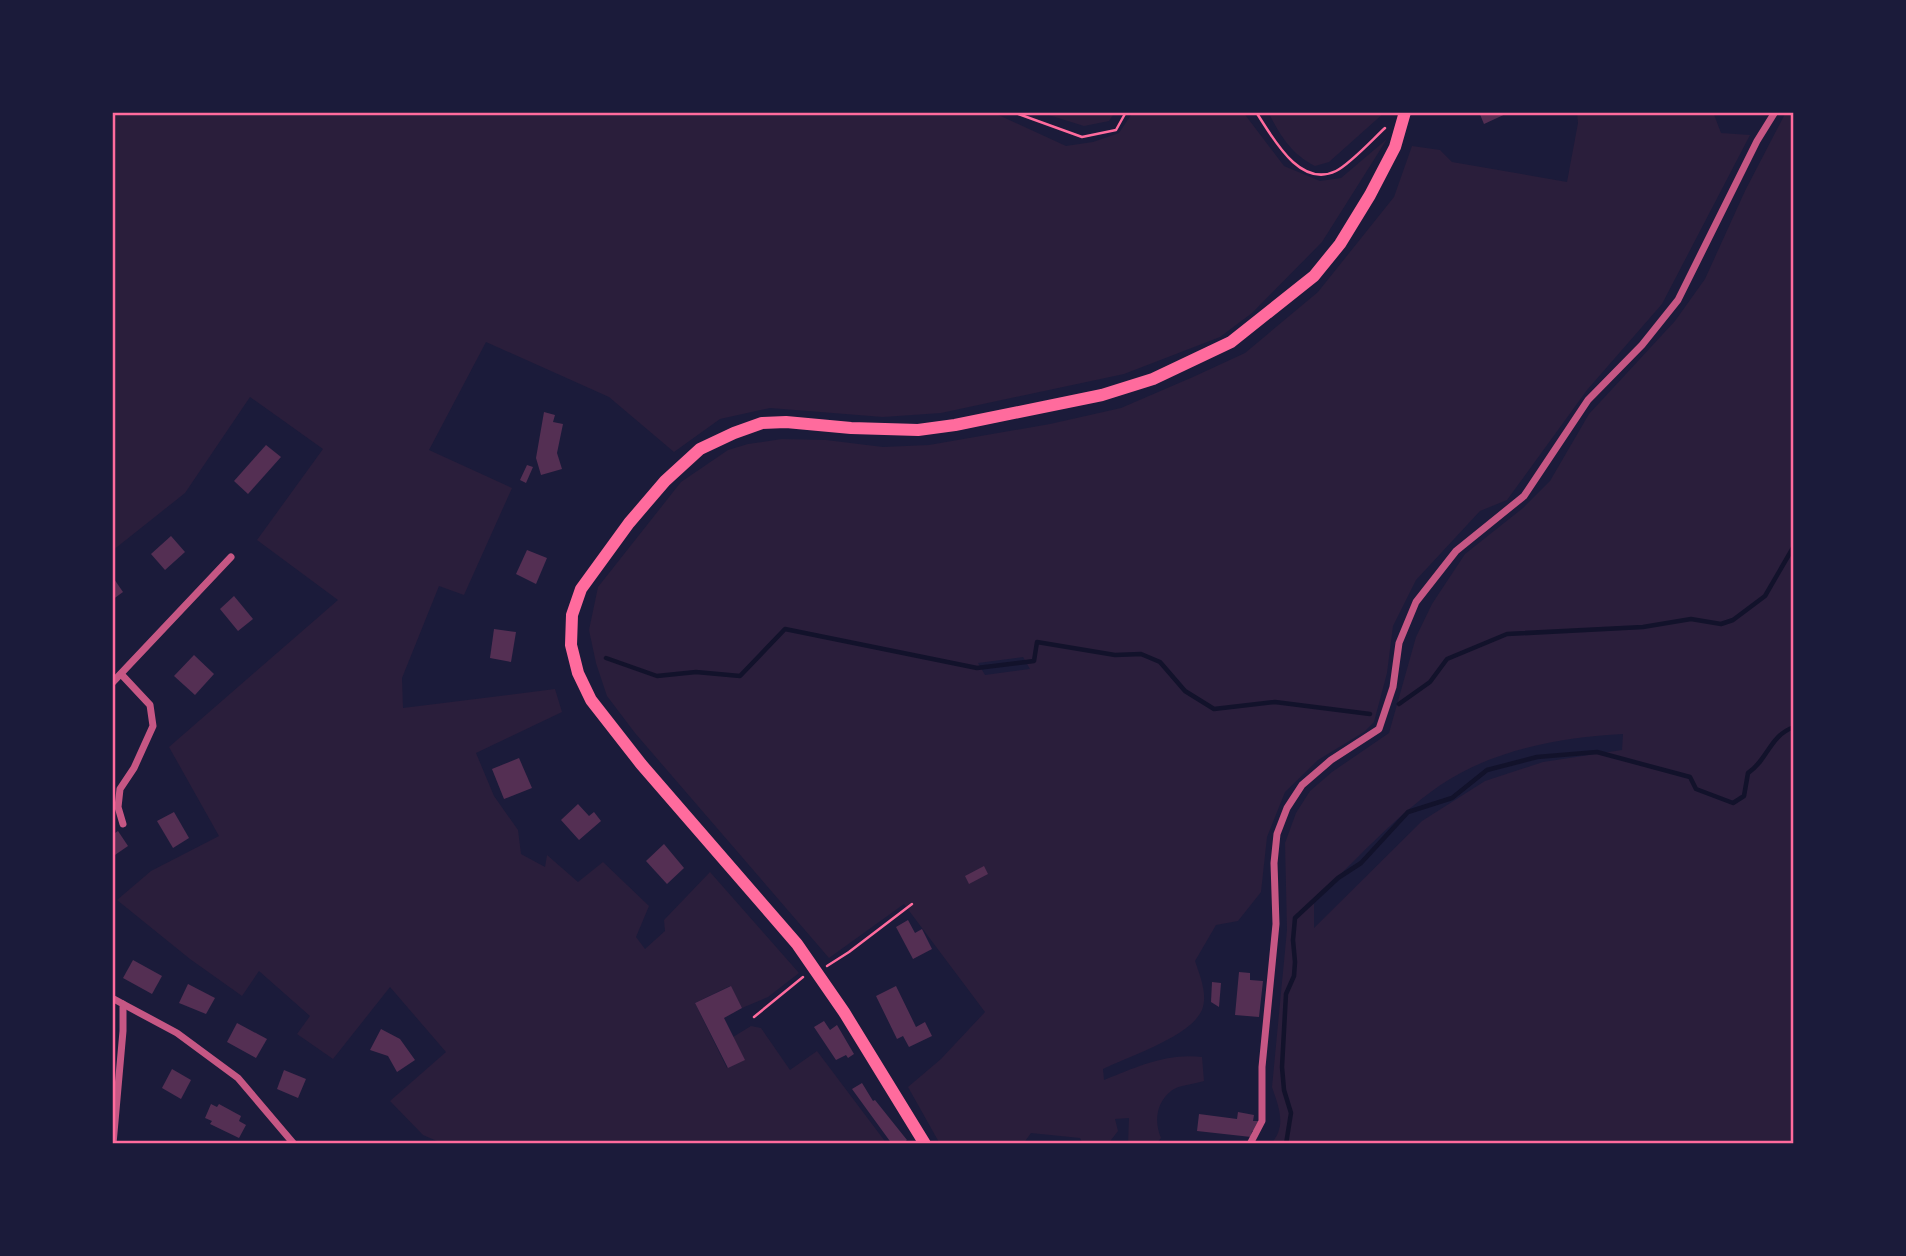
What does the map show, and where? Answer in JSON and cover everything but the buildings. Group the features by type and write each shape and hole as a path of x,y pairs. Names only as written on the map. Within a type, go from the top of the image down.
{"main road":[{"path":"925,1144 844,1012 797,944 641,764 591,700 578,673 571,645 572,615 581,589 629,523 665,481 700,449 734,433 762,423 786,422 918,430 955,425 1102,395 1153,379 1231,342 1314,276 1340,244 1395,147 1399,116"}],"street":[{"path":"1250,1144 1262,1121 1262,1067 1276,924 1274,863 1277,834 1287,808 1302,785 1331,760 1379,729 1393,687 1399,643 1416,602 1456,551 1524,496 1588,400 1642,345 1678,300 1757,141 1775,112"},
{"path":"112,683 231,557"},
{"path":"121,674 149,705 153,726 134,768 120,789 118,807 123,824"},
{"path":"112,998 177,1033 238,1078 294,1144"},
{"path":"113,1144 123,1004"}],"path":[{"path":"1013,112 1082,137 1116,130 1126,112"},
{"path":"1256,112 1292,163 1320,176 1336,171 1399,116"},
{"path":"754,1017 816,971 849,952 912,904"}],"shaded area":[{"path":"112,112 992,112 1066,146 1093,142 1119,133 1133,112 1243,112 1284,166 1320,181 1341,178 1387,139 1322,242 1252,313 1220,337 1124,374 941,413 883,417 770,408 720,419 674,452 609,397 486,342 429,450 512,488 464,595 439,586 402,678 403,708 555,689 562,712 476,753 494,796 518,830 521,854 545,867 547,855 578,882 603,862 649,906 636,937 645,949 665,931 664,920 710,872 799,973 768,997 742,1008 730,986 695,1003 727,1068 733,1037 751,1026 761,1028 790,1070 817,1051 887,1144 444,1144 423,1135 390,1101 446,1052 390,987 333,1059 297,1034 310,1016 259,971 242,996 190,959 117,900 151,871 219,836 169,747 338,600 257,540 323,449 250,397 185,493 112,551"},
{"path":"1039,112 1115,112 1109,121 1084,126"},
{"path":"1268,112 1385,112 1329,162 1315,166 1293,150"},
{"path":"1577,112 1713,112 1721,133 1750,135 1662,304 1587,390 1507,500 1480,511 1416,580 1393,626 1387,673 1374,722 1364,732 1318,760 1285,792 1267,837 1261,892 1238,921 1216,925 1195,961 1203,985 1202,1010 1185,1029 1172,1037 1103,1069 1104,1080 1164,1059 1202,1057 1204,1081 1178,1087 1162,1101 1157,1126 1161,1138 1156,1144 1128,1144 1129,1118 1115,1119 1118,1131 1108,1144 1083,1144 1080,1138 1031,1133 1023,1144 940,1144 908,1087 941,1059 985,1012 904,904 829,958 635,733 607,696 589,630 598,587 681,482 728,450 782,439 826,440 883,447 929,445 1050,424 1121,408 1245,353 1318,292 1394,197 1412,146 1440,150 1452,162 1567,182 1578,123","holes":["1023,657 1030,669 985,675 978,663"]},
{"path":"1786,112 1794,112 1794,1144 1271,1144 1280,1124 1272,1087 1287,930 1285,843 1296,813 1310,791 1332,772 1389,733 1416,637 1432,604 1465,554 1523,508 1550,481 1589,414 1675,321 1705,279 1745,191","holes":["1623,734 1622,750 1543,762 1485,781 1422,821 1314,928 1314,901 1406,812 1459,774 1504,755 1575,738"]}],"waterway":[{"path":"1399,704 1430,682 1447,659 1507,634 1643,627 1691,619 1721,624 1733,620 1765,596 1794,546"},
{"path":"606,658 657,676 696,672 740,676 785,629 977,668 1034,661 1037,642 1115,655 1141,654 1160,662 1185,691 1214,709 1275,702 1370,714"},
{"path":"1286,1144 1291,1113 1284,1090 1282,1067 1286,994 1294,976 1295,918 1338,878 1361,863 1408,812 1452,798 1487,770 1537,757 1597,752 1690,777 1696,789 1733,803 1744,796 1748,773 1755,768 1779,736 1794,727"}]}
